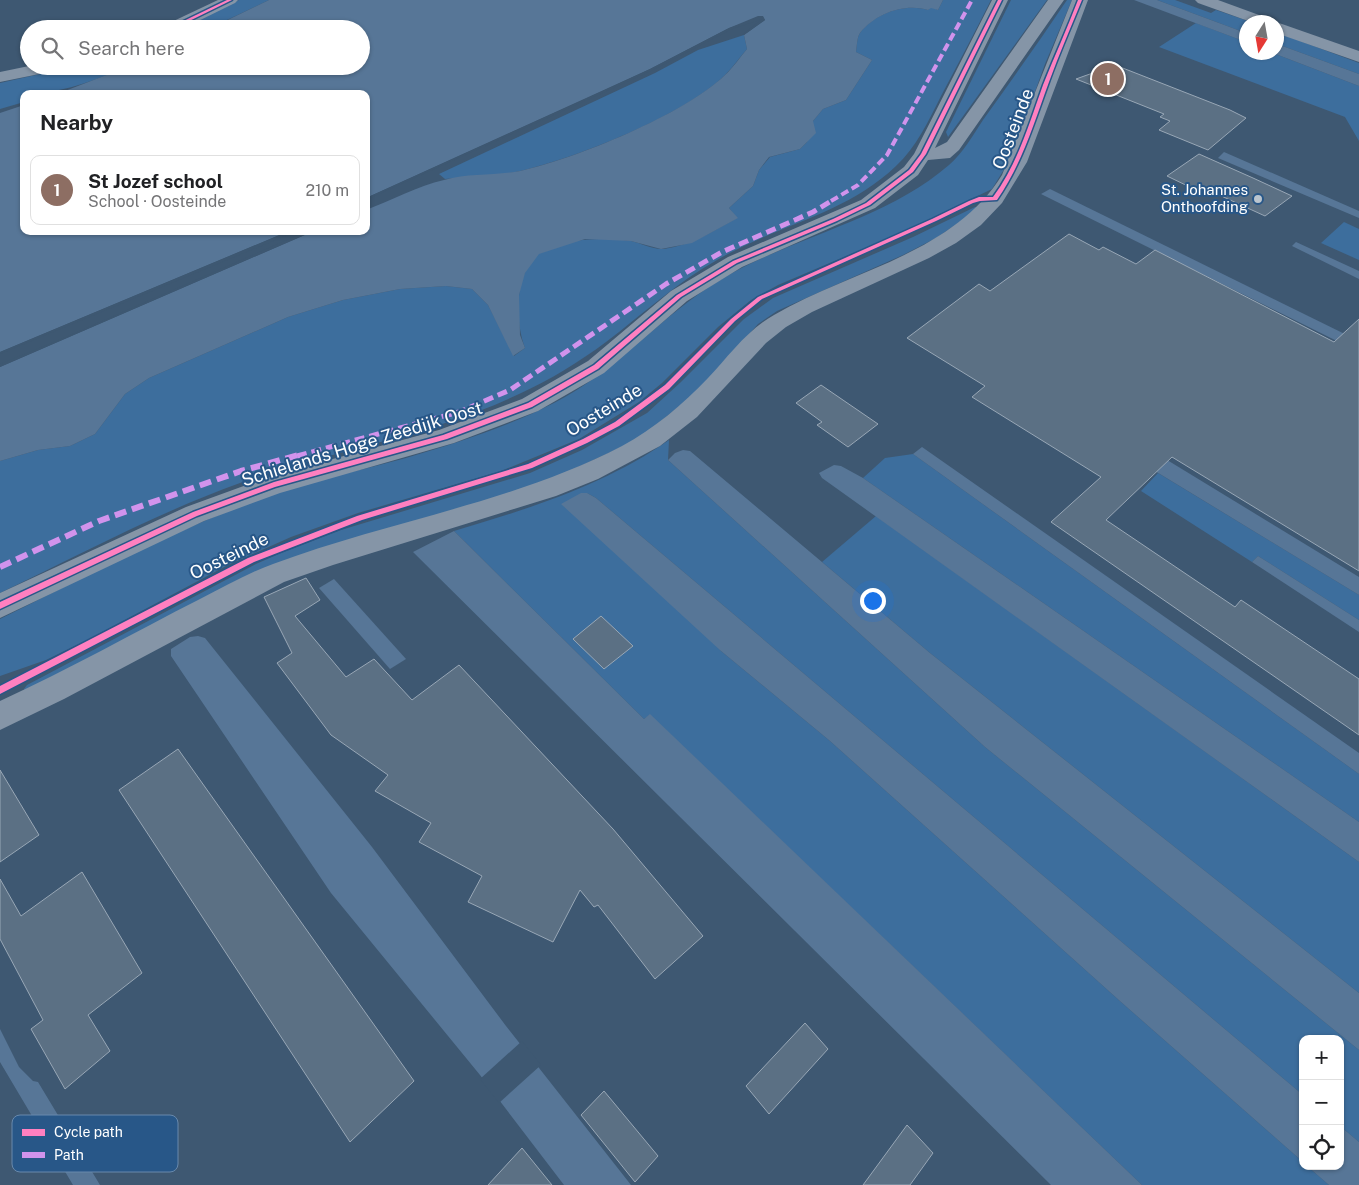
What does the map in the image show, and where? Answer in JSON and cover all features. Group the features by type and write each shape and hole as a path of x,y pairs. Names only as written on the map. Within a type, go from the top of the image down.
{"street":[{"path":"188,20 230,0"},
{"name":"Schielands Hoge Zeedijk Oost","path":"0,606 195,514 274,485 445,437 530,405 596,366 679,296 735,262 868,204 911,171 923,154 1000,0"},
{"name":"Oosteinde","path":"923,154 942,154 954,146 1056,0"},
{"name":"Oosteinde","path":"2,712 281,572 376,540 518,500 582,476 633,450 669,427 706,395 776,323 826,297 922,253 955,236 977,220 1010,180 1019,161 1043,91 1080,0"},
{"path":"1203,0 1245,15"},
{"path":"1284,30 1359,57"},
{"path":"0,77 20,73"}],"shaded area":[{"path":"239,0 269,0 227,20 198,20"},
{"path":"269,0 943,0 938,10 910,8 891,11 867,26 859,35 856,52 872,60 846,100 823,109 813,121 816,133 800,149 769,157 759,170 753,186 729,208 738,218 692,243 661,249 631,241 585,239 539,254 525,273 519,295 520,335 525,348 513,356 488,305 472,289 446,286 400,289 343,300 288,317 149,378 125,394 95,434 70,446 38,450 0,461 0,367 305,235 370,235 370,208 424,186 472,175 520,171 570,156 628,133 684,105 707,90 734,66 747,49 744,35 765,20 763,17 729,28 650,69 370,196 370,90 67,90 107,75 370,75 370,20 228,20"},
{"path":"943,0 991,0 916,142 903,159 876,183 833,208 763,237 717,260 674,289 585,357 531,389 486,409 451,421 275,471 240,483 118,535 0,593 0,461 38,450 70,446 95,434 125,394 149,378 288,317 343,300 400,289 446,286 472,289 488,305 514,356 525,348 518,312 521,286 524,274 538,254 557,245 596,239 631,241 664,249 693,241 737,218 729,208 753,186 759,170 770,157 800,149 807,142 813,121 823,109 846,100 872,60 856,52 859,35 866,26 882,15 900,9 919,8 928,10 931,7 938,10"},
{"path":"1011,0 1047,0 948,137 946,132"},
{"path":"1067,0 1072,0 1045,64 1011,158 992,189 905,231 778,285 751,300 718,327 662,383 639,402 579,439 501,471 358,513 291,537 228,565 46,660 0,676 0,619 171,536 241,506 309,483 406,458 482,434 536,412 577,390 598,375 679,309 722,279 779,251 868,214 924,184 949,165 963,149"},
{"path":"1134,0 1157,0 1239,30 1239,39"},
{"path":"1157,0 1175,0 1211,13 1216,10 1239,18 1239,30"},
{"path":"1196,23 1239,39 1239,60 1284,60 1284,57 1359,86 1359,141 1345,117 1159,47"},
{"path":"744,35 747,49 725,75 707,90 657,120 570,156 520,171 445,179 439,174 655,73 698,50"},
{"path":"1284,35 1359,63 1359,74 1284,47"},
{"path":"1284,47 1359,74 1359,86 1284,57"},
{"path":"36,75 107,75 60,90 20,90 20,103 0,109 0,83"},
{"path":"20,106 20,235 279,235 0,352 0,113"},
{"path":"1224,152 1359,211 1359,218 1218,158"},
{"path":"1050,189 1359,341 1359,352 1041,194"},
{"path":"977,207 967,217 936,238 903,255 777,311 758,324 701,389 637,440 537,486 303,554 26,694 24,689 27,685 256,564 281,553 341,530 530,473 582,450 647,413 744,319 773,298 913,237"},
{"path":"1344,222 1359,229 1359,260 1321,243"},
{"path":"1296,242 1359,271 1359,279 1292,246"},
{"path":"669,440 668,460 985,747 1340,1035 1299,1035 1299,1092 596,498 587,493 721,651 830,741 1299,1158 1299,1170 1312,1170 1329,1185 1142,1185 650,715 644,719 454,531 510,514 565,494 592,483 644,456"},
{"path":"922,447 1359,753 1359,774 913,454"},
{"path":"683,450 690,451 930,653 1359,993 1359,1050 1344,1038 1344,1035 1340,1035 985,747 668,460 675,453"},
{"path":"1122,451 1154,452 1359,577 1359,595"},
{"path":"913,454 1359,774 1359,822 863,478 885,458"},
{"path":"834,465 841,466 863,478 1359,822 1359,862 822,478 819,473"},
{"path":"1158,473 1359,595 1359,620 1258,556 1252,562 1141,491"},
{"path":"581,493 587,493 596,498 1299,1092 1299,1158 830,741 721,651 561,504"},
{"path":"876,516 1359,862 1359,993 930,653 822,562"},
{"path":"454,531 644,719 650,714 1142,1185 1051,1185 413,552"},
{"path":"1258,556 1359,620 1359,632 1252,562"},
{"path":"334,579 406,659 390,669 319,588"},
{"path":"198,636 205,638 372,847 506,1026 631,1185 564,1185 480,1075 331,893 171,656 171,649 190,637"},
{"path":"0,1029 19,1067 33,1081 38,1082 58,1115 31,1115 0,1062"},
{"path":"1344,1038 1359,1050 1359,1142 1344,1129"},
{"path":"1344,1129 1359,1142 1359,1185 1329,1185 1312,1170 1344,1170"},
{"path":"65,1172 92,1172 100,1185 73,1185"}],"pier":[{"path":"758,16 763,16 765,20 744,35 742,35 762,19 730,30 651,71 370,198 370,196 650,69 729,28"},
{"path":"279,235 288,235 0,354 0,352"},
{"path":"298,235 305,235 0,367 0,364"},
{"path":"522,1041 541,1065 499,1103 480,1079"}],"building":[{"path":"1115,65 1246,118 1208,150 1159,130 1170,121 1160,117 1164,114 1076,79"},
{"name":"St. Johannes Onthoofding","path":"1199,154 1292,196 1265,216 1204,188 1198,191 1167,176"},
{"path":"1069,234 1099,250 1103,247 1136,264 1155,250 1334,342 1359,319 1359,571 1172,457 1106,520 1235,607 1241,600 1359,679 1359,735 1051,522 1101,477 972,397 985,386 907,338 979,284 990,291"},
{"path":"821,385 878,424 848,447 817,425 822,422 796,403"},
{"path":"306,578 320,600 295,616 346,677 374,659 412,700 459,665 613,829 703,936 655,979 598,905 594,907 580,890 553,942 468,902 482,876 419,842 431,823 375,791 388,775 331,735 277,663 292,653 264,597"},
{"path":"601,616 633,646 604,669 573,639"},
{"path":"178,749 414,1081 350,1142 119,790"},
{"path":"0,770 39,835 0,862"},
{"path":"82,872 142,973 88,1015 110,1051 65,1089 31,1029 43,1020 0,939 0,879 21,916"},
{"path":"805,1023 828,1049 769,1114 746,1086"},
{"path":"604,1091 658,1156 635,1182 581,1115"},
{"path":"907,1125 933,1153 910,1185 863,1185"},
{"path":"522,1148 552,1185 488,1185"}],"marked path":[{"path":"0,567 99,521 241,471 459,412 510,390 666,284 722,252 813,212 858,185 887,155 972,0"}],"cycle path":[{"path":"188,20 230,0"},
{"path":"0,606 195,514 274,485 445,437 530,405 596,367 679,296 735,262 868,204 911,171 923,154 1000,0"},
{"path":"0,690 251,560 360,518 530,466 585,441 617,424 667,387 733,320 760,298 971,202 979,199 995,199 1004,187 1017,161 1047,80 1080,0"}],"place":[{"name":"St Jozef school","path":"1108,79"},
{"name":"St. Johannes Onthoofding","path":"1258,199"}]}
